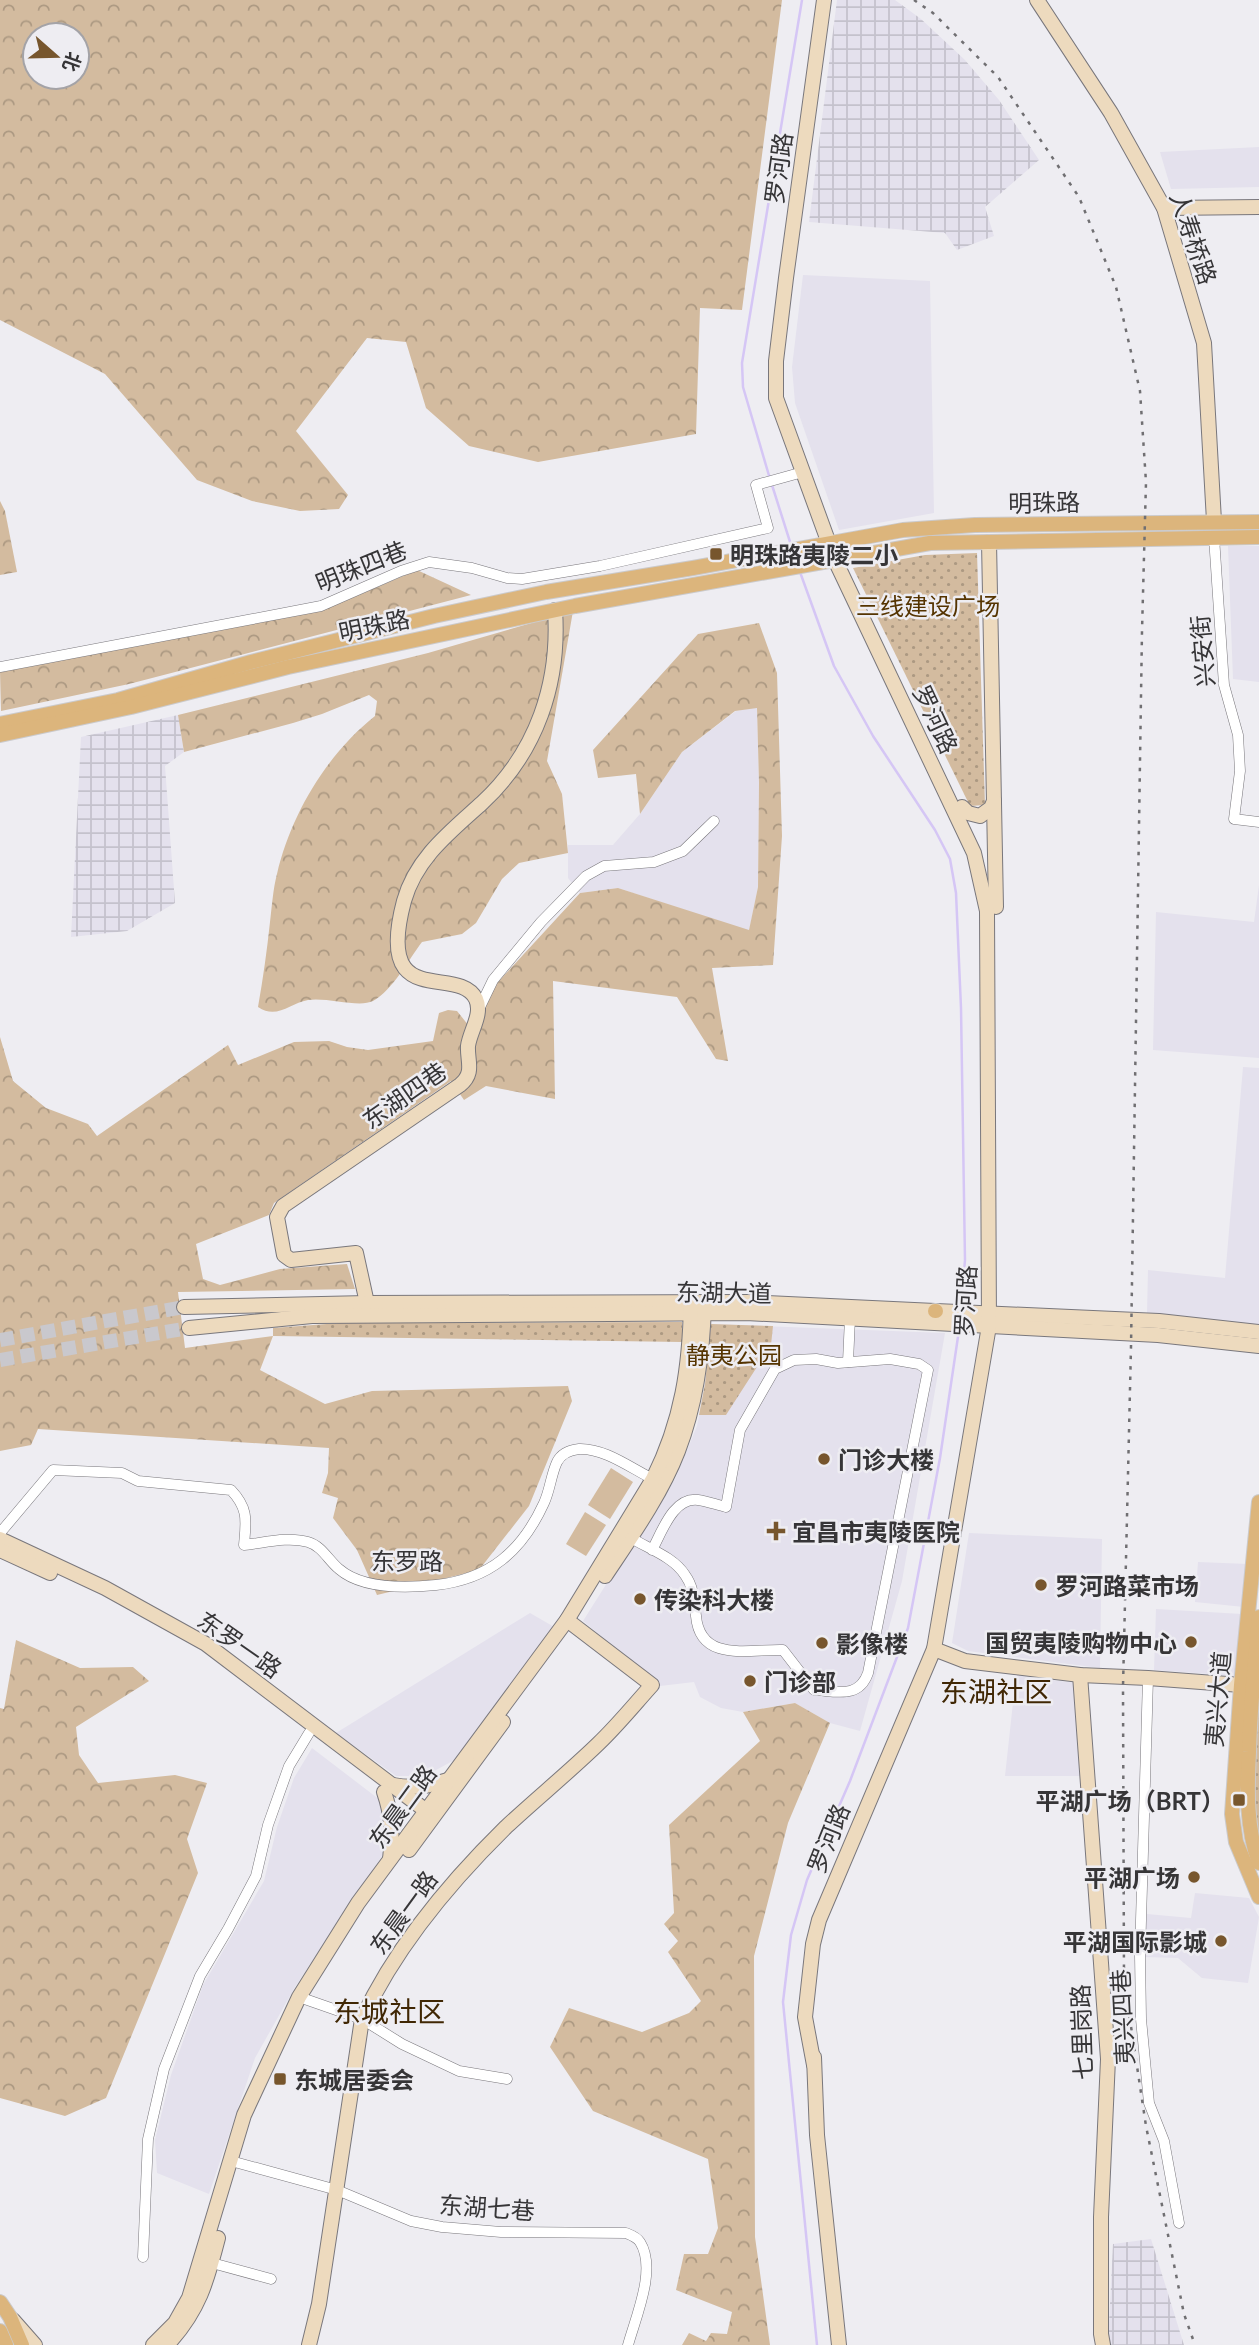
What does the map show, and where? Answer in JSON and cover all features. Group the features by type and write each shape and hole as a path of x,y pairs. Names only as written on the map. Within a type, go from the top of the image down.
{"main road":[{"name":"罗河路","path":"824,0 776,361 776,398 830,543 982,850 996,907"},
{"name":"人寿桥路","path":"1037,0 1111,113 1164,208 1204,343 1214,521"},
{"path":"1164,208 1259,207"},
{"name":"明珠路","path":"0,724 118,700 251,662 434,616 546,592 903,530 975,525 1259,522"},
{"name":"明珠路","path":"0,735 131,707 288,667 555,610 930,543 1259,537"},
{"name":"罗河路","path":"839,2345 817,2135 814,2065 805,2017 813,1944 819,1920 938,1650 994,1320 996,907 989,542"},
{"name":"罗河路","path":"839,559 974,853 982,882 987,911 994,1320"},
{"path":"478,1009 475,998 469,991 454,985 418,979 405,968 399,944 401,915 410,883 421,863 499,784 532,736 545,708 553,672 555,610"},
{"path":"962,807 968,813 980,816 991,808 994,800"},
{"name":"东湖四巷","path":"367,1303 356,1253 291,1261 284,1255 276,1217 283,1206 466,1080 470,1065 468,1046 478,1009"},
{"name":"东湖大道","path":"184,1307 367,1303 698,1308 850,1318 935,1315"},
{"name":"东湖大道","path":"189,1328 300,1317 698,1308 775,1303 994,1320 1259,1346"},
{"name":"东晨二路","path":"303,1999 427,1818 570,1622 658,1481 684,1396 698,1308"},
{"name":"东湖大道","path":"994,1320 1159,1321 1259,1332"},
{"name":"夷兴大道","path":"1259,1502 1241,1685 1232,1814 1236,1842 1259,1897"},
{"name":"东罗一路","path":"0,1539 105,1588 206,1644 427,1818"},
{"name":"东罗一路","path":"0,1550 113,1602 201,1652 388,1788"},
{"name":"夷兴大道","path":"1259,1617 1251,1697 1247,1799 1253,1845 1259,1863"},
{"name":"东晨二路","path":"153,2345 175,2323 189,2298 250,2117 303,1999 358,1903 390,1860 427,1818 450,1779 570,1622"},
{"name":"东晨一路","path":"309,2345 337,2190 362,2019 375,1991 432,1907 462,1871 597,1744 652,1685 570,1622"},
{"path":"938,1650 965,1661 1080,1675 1241,1685"},
{"name":"七里岗路","path":"1080,1675 1108,2059 1101,2217 1103,2345"},
{"path":"390,1860 393,1833 388,1788 430,1786 450,1779"},
{"name":"东晨二路","path":"167,2345 182,2330 198,2305 212,2263 235,2162"},
{"path":"0,2302 35,2345"},
{"path":"10,2317 22,2345"},
{"path":"0,2331 6,2345"}],"street":[{"name":"明珠四巷","path":"0,667 321,606 401,571 429,562 522,579 600,566 768,528 756,485 803,472"},
{"name":"兴安街","path":"1214,537 1224,685 1238,735 1240,771 1234,819 1259,821"},
{"path":"478,1009 493,980 541,922 586,876 604,866 654,862 683,851 714,821"},
{"path":"848,1362 850,1318"},
{"path":"626,1535 679,1567 687,1577 694,1595 699,1631 710,1645 727,1650 783,1650 814,1690 846,1692 861,1686 868,1672 928,1370 919,1364 890,1359 838,1363 817,1359 794,1360 775,1369 740,1430 726,1507 696,1500 685,1502 675,1508 652,1550"},
{"name":"东罗路","path":"0,1533 53,1470 122,1473 138,1481 232,1490 241,1500 247,1516 244,1545 292,1539 307,1541 318,1546 339,1569 353,1579 377,1585 437,1585 482,1574 508,1556 528,1532 544,1502 558,1460 569,1451 581,1449 615,1458 658,1481"},
{"name":"夷兴四巷","path":"1148,1678 1140,1942 1141,2019 1149,2103 1164,2141 1180,2223"},
{"path":"143,2257 148,2139 164,2069 200,1976 257,1876 268,1825 289,1766 309,1733"},
{"path":"303,1999 362,2019 402,2044 459,2071 507,2079"},
{"name":"东湖七巷","path":"235,2162 337,2190 411,2221 442,2227 500,2232 626,2233 635,2237 640,2241 648,2264 628,2345"},
{"path":"212,2263 271,2279"}],"shaded area":[{"path":"837,0 895,0 921,19 965,60 999,100 1039,160 985,207 994,236 957,250 945,233 809,222"},
{"path":"1259,147 1259,187 1171,189 1160,152"},
{"path":"803,275 930,281 934,513 839,530 795,403 792,367"},
{"path":"1228,546 1259,546 1259,682 1233,679"},
{"path":"757,707 758,887 749,931 618,888 580,893 568,878 568,845 613,845 640,814 682,752 736,711"},
{"path":"178,715 184,752 165,766 175,903 127,931 71,937 81,737"},
{"path":"1259,885 1259,1058 1153,1050 1156,912 1254,922"},
{"path":"1243,1067 1259,1068 1259,1325 1147,1313 1148,1270 1225,1278"},
{"name":"宜昌市夷陵医院","path":"711,1324 945,1333 902,1581 860,1731 830,1723 795,1703 743,1712 721,1708 700,1697 694,1682 660,1686 583,1621 631,1545 653,1517 676,1477 697,1426 705,1384"},
{"name":"罗河路菜市场","path":"969,1533 1102,1539 1100,1668 968,1651 952,1643"},
{"path":"1198,1562 1248,1564 1244,1607 1195,1602"},
{"name":"国贸夷陵购物中心","path":"1156,1609 1242,1614 1237,1676 1154,1670"},
{"path":"530,1613 556,1628 460,1757 425,1776 396,1776 336,1733"},
{"path":"1016,1675 1075,1683 1081,1776 1005,1776"},
{"path":"312,1748 380,1800 384,1853 295,1987 255,2058 209,2194 157,2173 155,2140 171,2075 203,1985 264,1881 277,1827 294,1778"},
{"path":"1195,1893 1249,1898 1259,1917 1248,1983 1202,1978 1178,1958 1144,1957 1147,1914 1191,1918"},
{"path":"1151,2239 1184,2345 1108,2345 1113,2244"}],"green space":[{"path":"0,0 782,0 742,310 700,308 696,434 538,462 469,446 426,408 406,342 367,338 296,431 348,495 339,509 300,511 252,501 197,480 105,374 0,320"},
{"path":"0,501 5,511 17,572 0,575"},
{"name":"三线建设广场","path":"977,553 985,805 970,806 853,568 925,555"},
{"path":"417,570 471,595 129,684 1,711 0,671 321,611"},
{"path":"573,611 547,761 562,794 568,853 519,863 502,879 476,923 462,934 422,942 394,982 373,1001 360,1003 308,1000 271,1012 258,1007 274,886 291,829 313,787 341,748 375,716 377,701 369,695 293,723 184,752 178,715 428,653"},
{"path":"759,623 777,673 782,836 773,965 712,968 728,1061 716,1059 677,997 553,981 555,1099 486,1086 464,1100 451,1081 274,1203 269,1215 196,1244 203,1279 220,1285 280,1269 347,1264 355,1289 178,1292 185,1348 273,1336 260,1370 325,1404 372,1391 568,1386 572,1401 529,1506 479,1570 377,1595 357,1550 333,1518 338,1498 322,1493 328,1473 329,1448 38,1429 31,1445 0,1451 0,1037 13,1081 46,1108 88,1124 97,1136 228,1045 238,1065 294,1042 329,1041 368,1050 433,1041 439,1013 448,1010 457,1011 469,1026 483,1010 498,982 580,893 618,888 749,930 758,887 757,708 735,711 682,752 640,814 636,774 598,778 593,750 698,634"},
{"path":"682,1322 682,1342 273,1336 273,1328 340,1323"},
{"name":"静夷公园","path":"711,1324 773,1326 771,1345 726,1415 699,1415"},
{"path":"611,1468 633,1482 610,1519 588,1505"},
{"path":"585,1512 606,1525 586,1556 566,1544"},
{"path":"16,1640 80,1668 133,1667 149,1681 76,1727 79,1755 98,1783 175,1775 207,1783 187,1839 198,1873 106,2098 65,2116 0,2098 0,1708 4,1709"},
{"path":"795,1703 830,1723 788,1823 754,1956 755,2237 770,2345 682,2345 689,2333 706,2341 711,2333 727,2334 732,2312 676,2290 684,2254 708,2254 718,2228 708,2159 593,2111 550,2047 569,2008 642,2032 689,2013 701,2001 668,1952 678,1941 664,1924 674,1913 669,1825 760,1741 743,1712"},
{"path":"1259,1706 1259,1840 1252,1793 1255,1707"}],"waterway":[{"path":"770,479 743,387 742,363 802,0"},
{"path":"772,485 791,545"},
{"path":"800,572 834,666 873,736 935,830 950,859 956,893 961,1008 965,1260 961,1306"},
{"path":"817,2345 783,2002 791,1935 807,1880 850,1781 908,1628 940,1458 959,1330"}],"tunnel":[{"path":"0,1340 184,1307"},
{"path":"0,1360 189,1328"}],"railway":[{"path":"914,0 933,13 998,77 1079,197 1116,287 1140,391 1146,482 1123,1687 1124,1980 1146,2126 1184,2314 1195,2345"}],"place":[{"name":"明珠路夷陵二小","path":"716,554"},
{"name":"门诊大楼","path":"824,1459"},
{"name":"宜昌市夷陵医院","path":"776,1531"},
{"name":"罗河路菜市场","path":"1041,1585"},
{"name":"传染科大楼","path":"640,1599"},
{"name":"国贸夷陵购物中心","path":"1191,1642"},
{"name":"影像楼","path":"822,1643"},
{"name":"门诊部","path":"750,1681"},
{"name":"平湖广场（BRT）","path":"1239,1800"},
{"name":"平湖广场","path":"1194,1877"},
{"name":"平湖国际影城","path":"1221,1941"},
{"name":"东城居委会","path":"280,2079"}],"district":[{"name":"东湖社区","path":"996,1691"},
{"name":"东城社区","path":"389,2011"}]}
